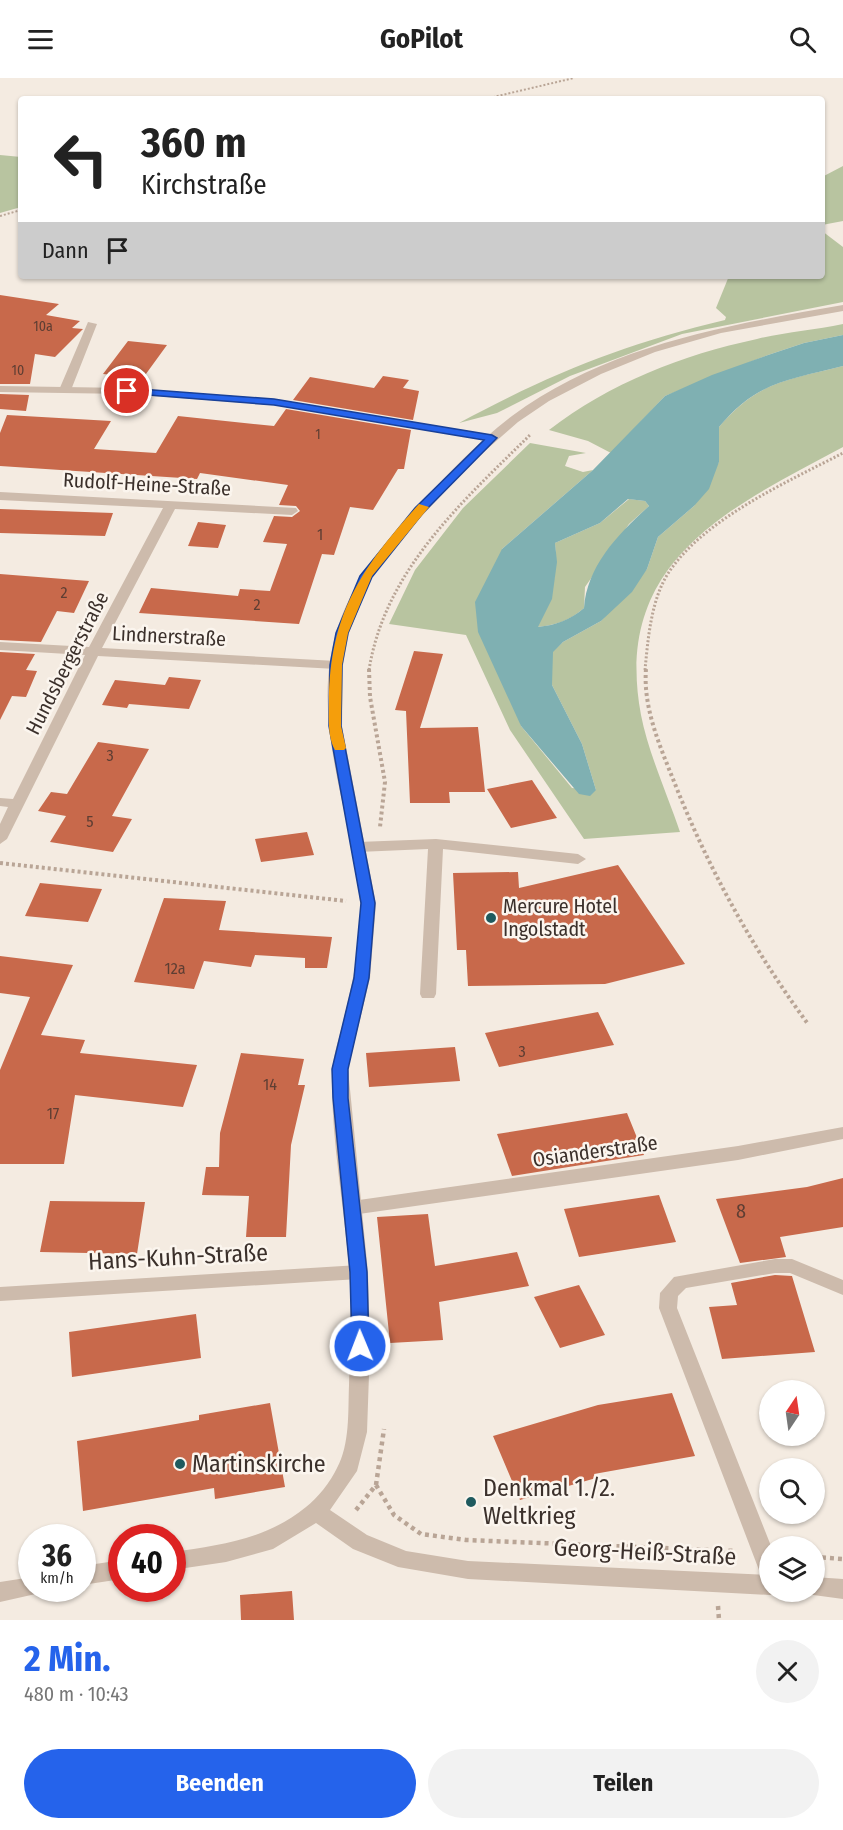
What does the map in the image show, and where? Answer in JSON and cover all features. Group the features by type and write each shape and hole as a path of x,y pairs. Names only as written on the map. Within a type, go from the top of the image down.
{"street":[{"path":"186,1559 226,1553 273,1540 316,1512 347,1471 357,1432 360,1346 359,1272 340,1069 362,978 368,903 335,726 336,665 342,633 366,576 413,518 492,438 545,399 597,372 651,350 720,330 843,308"},
{"path":"65,390 92,324"},
{"path":"0,389 174,394 274,402 492,438"},
{"name":"Rudolf-Heine-Straße","path":"0,496 292,511"},
{"name":"Hundsbergerstraße","path":"0,840 93,652 171,505"},
{"name":"Lindnerstraße","path":"0,646 336,665"},
{"path":"0,802 17,804"},
{"path":"428,994 436,844"},
{"path":"358,847 436,844 578,859"},
{"name":"Osianderstraße","path":"352,1208 738,1153 843,1133"},
{"path":"759,1543 668,1308 669,1293 681,1282 775,1266 792,1266 843,1288"},
{"name":"Hans-Kuhn-Straße","path":"0,1294 359,1272"},
{"name":"Georg-Heiß-Straße","path":"316,1512 360,1542 405,1560 468,1570 759,1584"},
{"path":"825,1588 843,1589"},
{"path":"0,1592 18,1589"}],"path":[{"path":"498,96 574,78"},
{"path":"0,216 18,211"},
{"path":"381,846 380,820 384,806 385,781 375,727 369,671 379,623 390,598 414,561 466,499 530,434 540,427"},
{"path":"808,1024 768,972 738,923 692,832 660,748 645,688 652,617 669,573 698,539 773,491 843,453"},
{"path":"0,863 368,903"},
{"path":"376,1485 394,1515 421,1534 466,1540 759,1561"},
{"path":"825,1558 843,1559"}],"green space":[{"path":"0,155 18,157 18,208 0,213"},
{"path":"843,166 843,221 825,224 825,175"},
{"path":"825,233 843,247 843,302 682,334 570,376 497,413 459,423 492,405 588,362 654,339 725,320 726,317 716,308 728,279 825,279"},
{"path":"843,324 843,335 804,343 768,355 665,396 611,453 588,441 549,430 597,398 674,362 757,339"},
{"path":"843,366 843,447 759,493 721,518 688,546 662,579 644,617 637,662 641,715 653,759 680,832 584,839 510,730 466,635 389,624 415,570 463,508 530,443 586,453 569,456 565,466 583,472 593,470 502,549 521,726 572,788 596,790 582,744 552,685 552,652 563,642 601,621 647,569 658,537 694,506 719,462 719,427 733,412 747,400 775,384"},
{"path":"629,499 645,501 649,506 629,524 585,587 584,608 562,622 537,627 553,586 556,565 555,543 600,523"}],"water":[{"path":"843,335 843,366 775,384 747,400 733,412 719,427 719,462 709,489 694,506 658,537 647,569 632,592 601,621 563,642 553,652 552,685 582,744 596,790 590,796 579,794 521,726 478,632 475,602 502,549 593,470 665,396 712,375 804,343","holes":["628,499 645,501 649,506 626,528 598,565 586,593 584,608 562,621 538,627 552,599 557,562 555,543 600,523"]}],"building":[{"path":"0,295 59,304 46,315 80,321 72,328 83,329 55,357 35,354 30,384 0,384"},
{"path":"128,341 167,345 143,378 103,374"},
{"path":"383,376 409,380 403,388 419,391 413,420 293,400 310,377 374,388"},
{"path":"0,394 29,395 26,411 0,409"},
{"path":"286,409 411,430 404,469 398,469 373,510 350,507 334,555 322,554 299,624 139,613 151,588 238,596 240,589 270,591 287,544 263,542 274,516 292,517 300,511 296,506 279,505 288,485 200,473 197,479 0,466 0,433 7,415 111,421 94,449 156,453 178,416 274,426"},
{"path":"0,509 113,513 105,536 0,533"},
{"path":"198,522 226,525 218,548 188,546"},
{"path":"0,574 89,581 74,613 57,611 41,642 0,640"},
{"path":"414,651 443,654 420,728 478,727 485,792 449,792 450,803 410,803 406,711 395,710"},
{"path":"0,652 35,654 26,670 37,671 26,697 12,696 0,720"},
{"path":"169,677 201,680 189,709 129,704 127,708 102,705 115,680 165,685"},
{"path":"98,742 149,749 112,816 132,819 113,852 50,842 66,816 38,811 51,792 67,794"},
{"path":"532,780 557,818 511,828 487,789"},
{"path":"307,832 314,855 261,862 255,839"},
{"path":"618,865 685,964 605,984 468,986 466,950 457,950 453,873 518,872 519,888"},
{"path":"40,883 102,889 88,922 25,916"},
{"path":"164,898 226,901 219,930 332,937 327,968 305,968 305,958 255,955 251,967 204,961 194,989 134,982"},
{"path":"0,956 73,965 41,1035 85,1040 80,1053 197,1065 183,1107 75,1095 64,1164 0,1164 0,1070 30,997 0,993"},
{"path":"598,1012 614,1045 499,1067 485,1033"},
{"path":"455,1047 460,1081 369,1087 366,1053"},
{"path":"241,1053 304,1059 298,1085 305,1085 291,1145 286,1237 246,1237 249,1196 202,1195 206,1167 219,1167 220,1133"},
{"path":"627,1113 644,1155 512,1176 497,1134"},
{"path":"843,1178 843,1227 780,1237 786,1257 740,1263 716,1199 807,1187"},
{"path":"659,1195 676,1242 579,1257 564,1209"},
{"path":"50,1201 145,1202 137,1254 40,1252"},
{"path":"428,1214 435,1266 517,1252 529,1286 439,1302 443,1340 390,1343 377,1217"},
{"path":"775,1275 792,1276 815,1352 722,1359 709,1307 737,1305 731,1283"},
{"path":"579,1285 605,1335 560,1348 534,1297"},
{"path":"196,1314 201,1358 72,1377 69,1332"},
{"path":"672,1393 695,1456 594,1474 596,1478 520,1500 493,1436 598,1405"},
{"name":"Martinskirche","path":"270,1403 285,1487 215,1499 214,1488 83,1511 77,1441 199,1420 199,1415"},
{"path":"292,1591 294,1620 241,1620 240,1595"}],"slow traffic":[{"path":"339,748 335,726 336,665 342,633 366,576 393,540 423,507"}],"place":[{"name":"Mercure Hotel Ingolstadt","path":"491,918"},
{"name":"Martinskirche","path":"180,1464"},
{"name":"Denkmal 1./2. Weltkrieg","path":"471,1502"}],"route":[{"path":"127,391 274,402 492,438 419,511 393,540 366,576 342,633 336,665 335,726 368,903 362,978 345,1040 340,1069 340,1098 359,1272 360,1346"}]}
